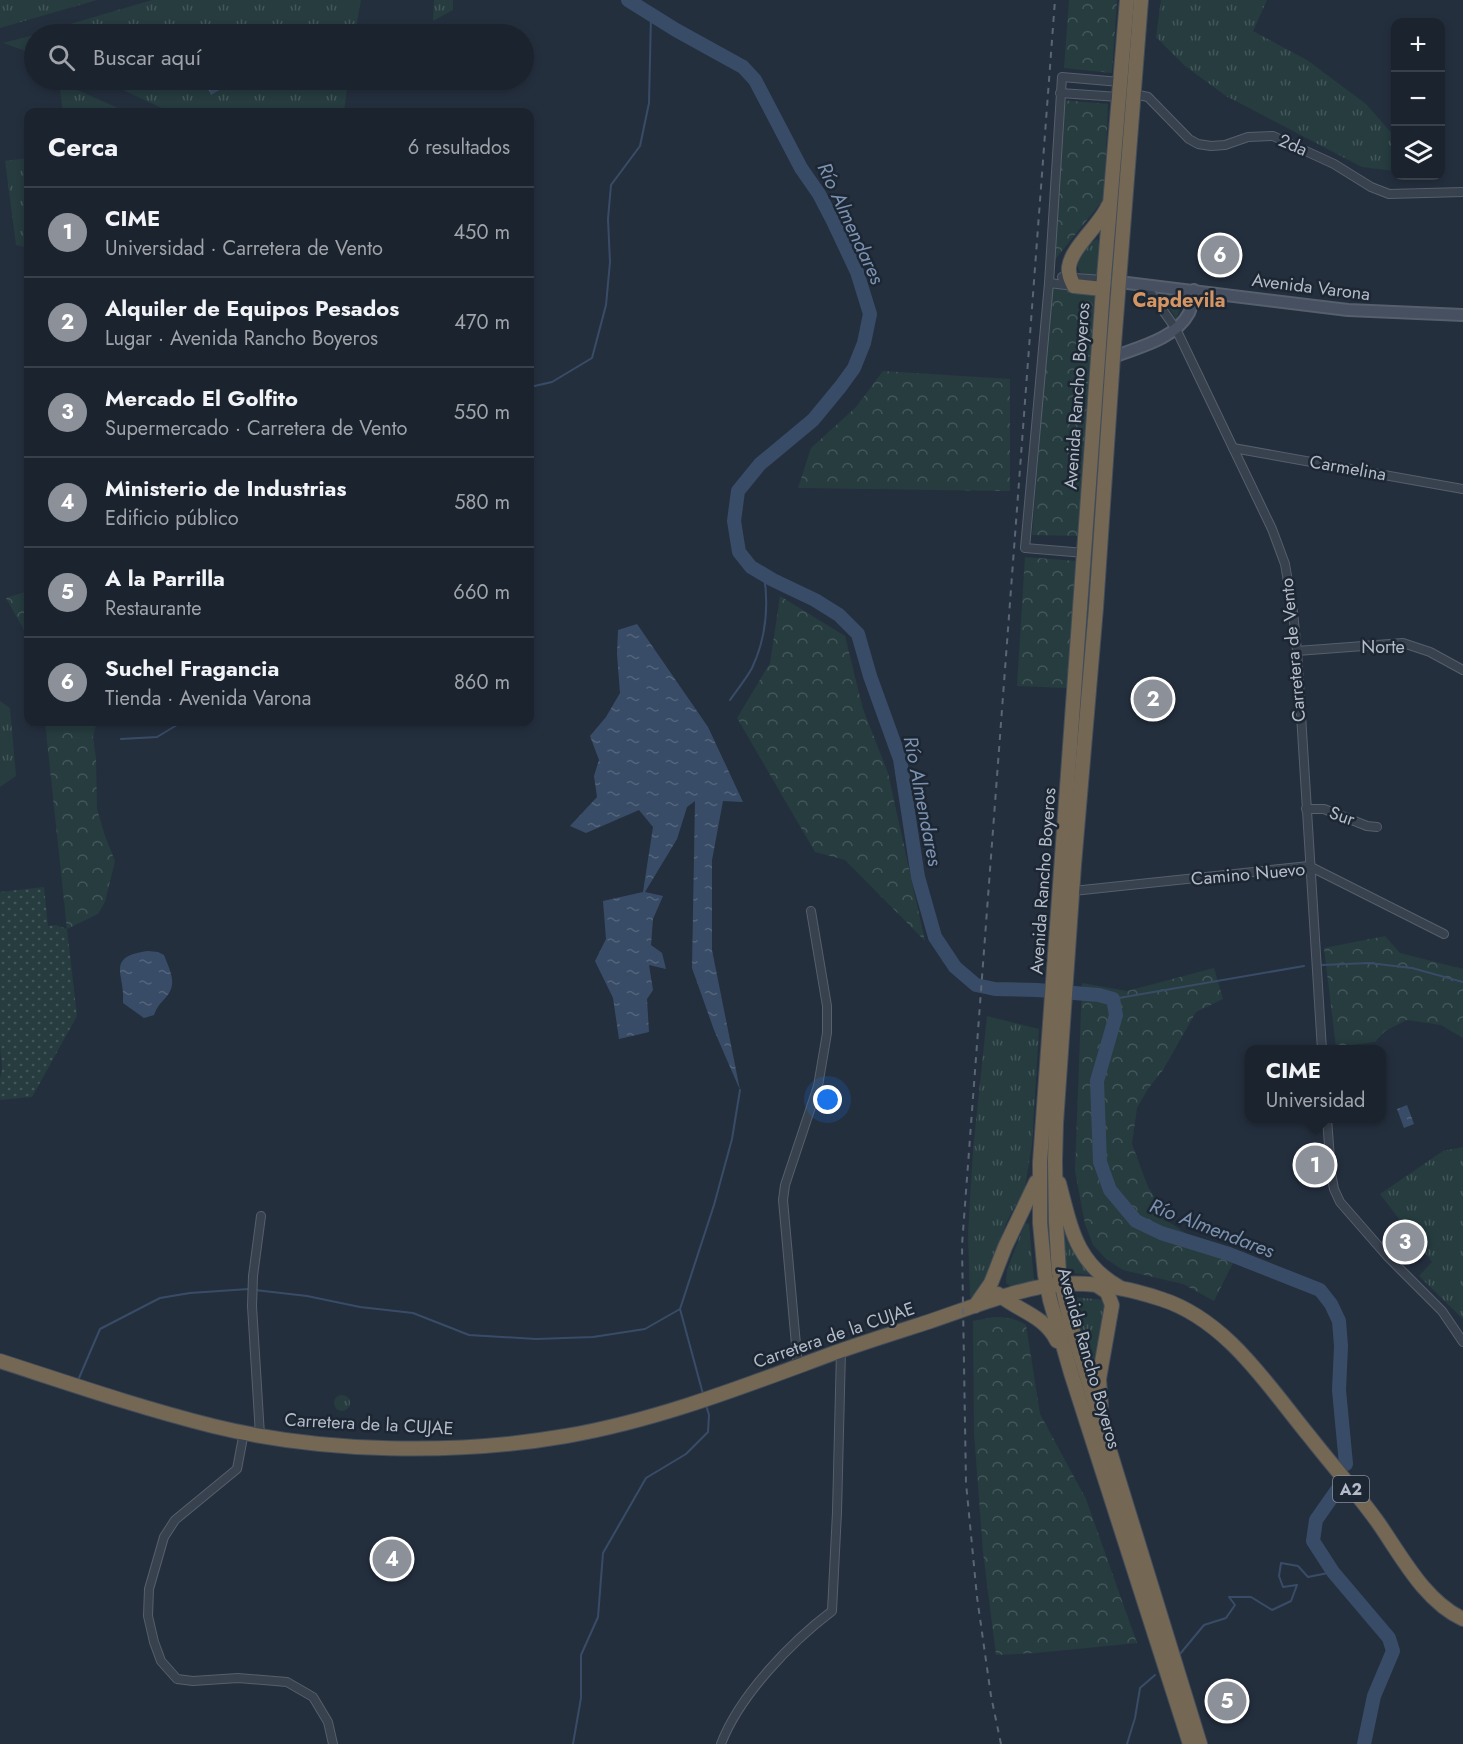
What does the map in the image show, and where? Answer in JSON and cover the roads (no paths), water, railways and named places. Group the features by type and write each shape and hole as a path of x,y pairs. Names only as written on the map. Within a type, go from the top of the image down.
{"highway":[{"name":"Avenida Rancho Boyeros","path":"1127,0 1103,284 1063,946 1055,1048 1040,1162 1039,1210 1071,1373 1190,1744"},
{"name":"Avenida Rancho Boyeros","path":"1063,946 1073,891 1141,0"},
{"path":"1103,284 1069,278 1072,258 1102,218 1111,198"},
{"name":"Avenida Rancho Boyeros","path":"1055,1048 1054,1285 1081,1360 1200,1744"},
{"path":"1055,1161 1072,1232 1078,1246 1091,1265 1123,1290"},
{"path":"975,1306 987,1290 1005,1247 1031,1197 1040,1162"},
{"path":"994,1276 994,1288 1002,1298 1030,1312 1048,1327 1071,1373"},
{"name":"Carretera de la CUJAE","path":"0,1361 102,1395 244,1432 347,1445 456,1448 567,1436 689,1405 975,1306 1054,1285"},
{"name":"A2","path":"1054,1285 1098,1286 1142,1294 1162,1299 1200,1316 1223,1335 1281,1401 1374,1517 1434,1599 1450,1613 1463,1619"},
{"path":"1098,1286 1111,1298 1100,1379 1106,1440"},
{"path":"1109,1323 1121,1302 1142,1294"}],"street":[{"path":"1085,553 1025,548 1049,283 1062,77 1120,82"},
{"path":"1060,93 1119,97"},
{"name":"2da","path":"1134,94 1148,97 1189,139 1198,144 1225,145 1248,137 1273,136 1334,164 1371,187 1389,194 1463,192"},
{"path":"1049,283 1069,278"},
{"path":"1049,283 1069,278"},
{"name":"Avenida Varona","path":"1103,284 1119,283 1194,290 1348,310 1463,315"},
{"name":"Carretera de Vento","path":"1145,285 1176,329 1272,529 1285,564 1297,651 1322,1045"},
{"path":"1113,357 1152,342 1176,329 1190,312 1194,290"},
{"name":"Carmelina","path":"1233,448 1463,489"},
{"name":"Norte","path":"1297,651 1403,643 1430,652 1463,670"},
{"name":"Sur","path":"1306,809 1324,809 1367,826 1377,827"},
{"name":"Camino Nuevo","path":"1073,891 1309,866 1444,934"},
{"path":"798,1367 783,1200 784,1185 818,1086 827,1033 828,1006 812,910"},
{"path":"1327,1123 1330,1173 1340,1202 1388,1257 1442,1311 1463,1342"},
{"path":"260,1435 252,1292 261,1216"},
{"path":"721,1744 743,1700 815,1624 832,1611 841,1351"},
{"path":"244,1432 237,1469 175,1520 164,1537 149,1589 148,1616 154,1642 161,1661 177,1679 193,1682 238,1678 287,1682 313,1697 328,1722 333,1744"}],"water":[{"path":"209,90 219,90 211,95"},
{"path":"637,624 708,727 743,802 723,801 712,860 712,950 740,1090 714,1030 692,968 695,801 687,807 677,839 645,892 663,896 653,919 651,945 662,953 666,969 649,965 653,990 647,999 649,1032 619,1039 613,998 595,961 606,939 603,901 643,892 653,827 639,810 586,833 570,826 597,797 594,776 599,760 590,736 606,717 620,693 618,630"},
{"path":"148,951 164,955 170,971 172,986 154,1015 144,1018 123,1003 120,968 126,958"},
{"path":"1407,1105 1414,1124 1404,1128 1397,1109"}],"waterway":[{"name":"Río Almendares","path":"628,0 743,67 755,80 801,168 819,194 833,221 857,272 870,314 864,343 854,368 841,386 813,420 760,464 738,491 734,521 739,552 751,567 839,615 858,634 870,676 900,759 918,877 935,937 955,967 976,985 995,989 1099,995 1113,999 1116,1015 1097,1081 1100,1162 1110,1190 1136,1221 1161,1233 1229,1254 1320,1290 1331,1304 1339,1321 1341,1346 1339,1390 1346,1464"},
{"path":"534,386 552,382 592,358 606,305 610,262 608,219 611,185 640,146 649,103 651,15"},
{"path":"730,700 757,657 766,611 764,575"},
{"path":"121,739 157,737 175,726"},
{"path":"1322,965 1369,963 1412,968 1463,982"},
{"path":"1113,999 1304,966"},
{"path":"703,1394 680,1309 714,1205 732,1139 740,1090"},
{"path":"79,1378 100,1329 160,1298 190,1293 249,1289"},
{"path":"255,1290 413,1313 469,1335 536,1339 593,1337 645,1329 680,1309"},
{"path":"573,1744 581,1698 581,1655 598,1617 603,1553 646,1478 686,1454 708,1432 709,1415 706,1405"},
{"name":"Río Almendares","path":"1337,1490 1316,1520 1313,1541 1333,1572 1389,1638 1393,1651 1374,1696 1364,1744"},
{"path":"1180,1654 1204,1625 1226,1618 1235,1605 1229,1597 1251,1597 1272,1610 1291,1601 1297,1585 1283,1587 1279,1576 1281,1563 1298,1566 1308,1577 1333,1572"},
{"path":"1127,1744 1135,1718 1140,1688 1155,1675"}],"railway":[{"path":"1001,1744 991,1696 977,1597 966,1483 962,1245 1055,0"}],"place":[{"name":"Suchel Fragancia","path":"1220,255"},
{"name":"Alquiler de Equipos Pesados","path":"1153,699"},
{"name":"CIME","path":"1315,1165"},
{"name":"Mercado El Golfito","path":"1405,1242"},
{"name":"Ministerio de Industrias","path":"392,1559"},
{"name":"A la Parrilla","path":"1227,1701"}],"district":[{"name":"Capdevila","path":"1179,300"}]}
